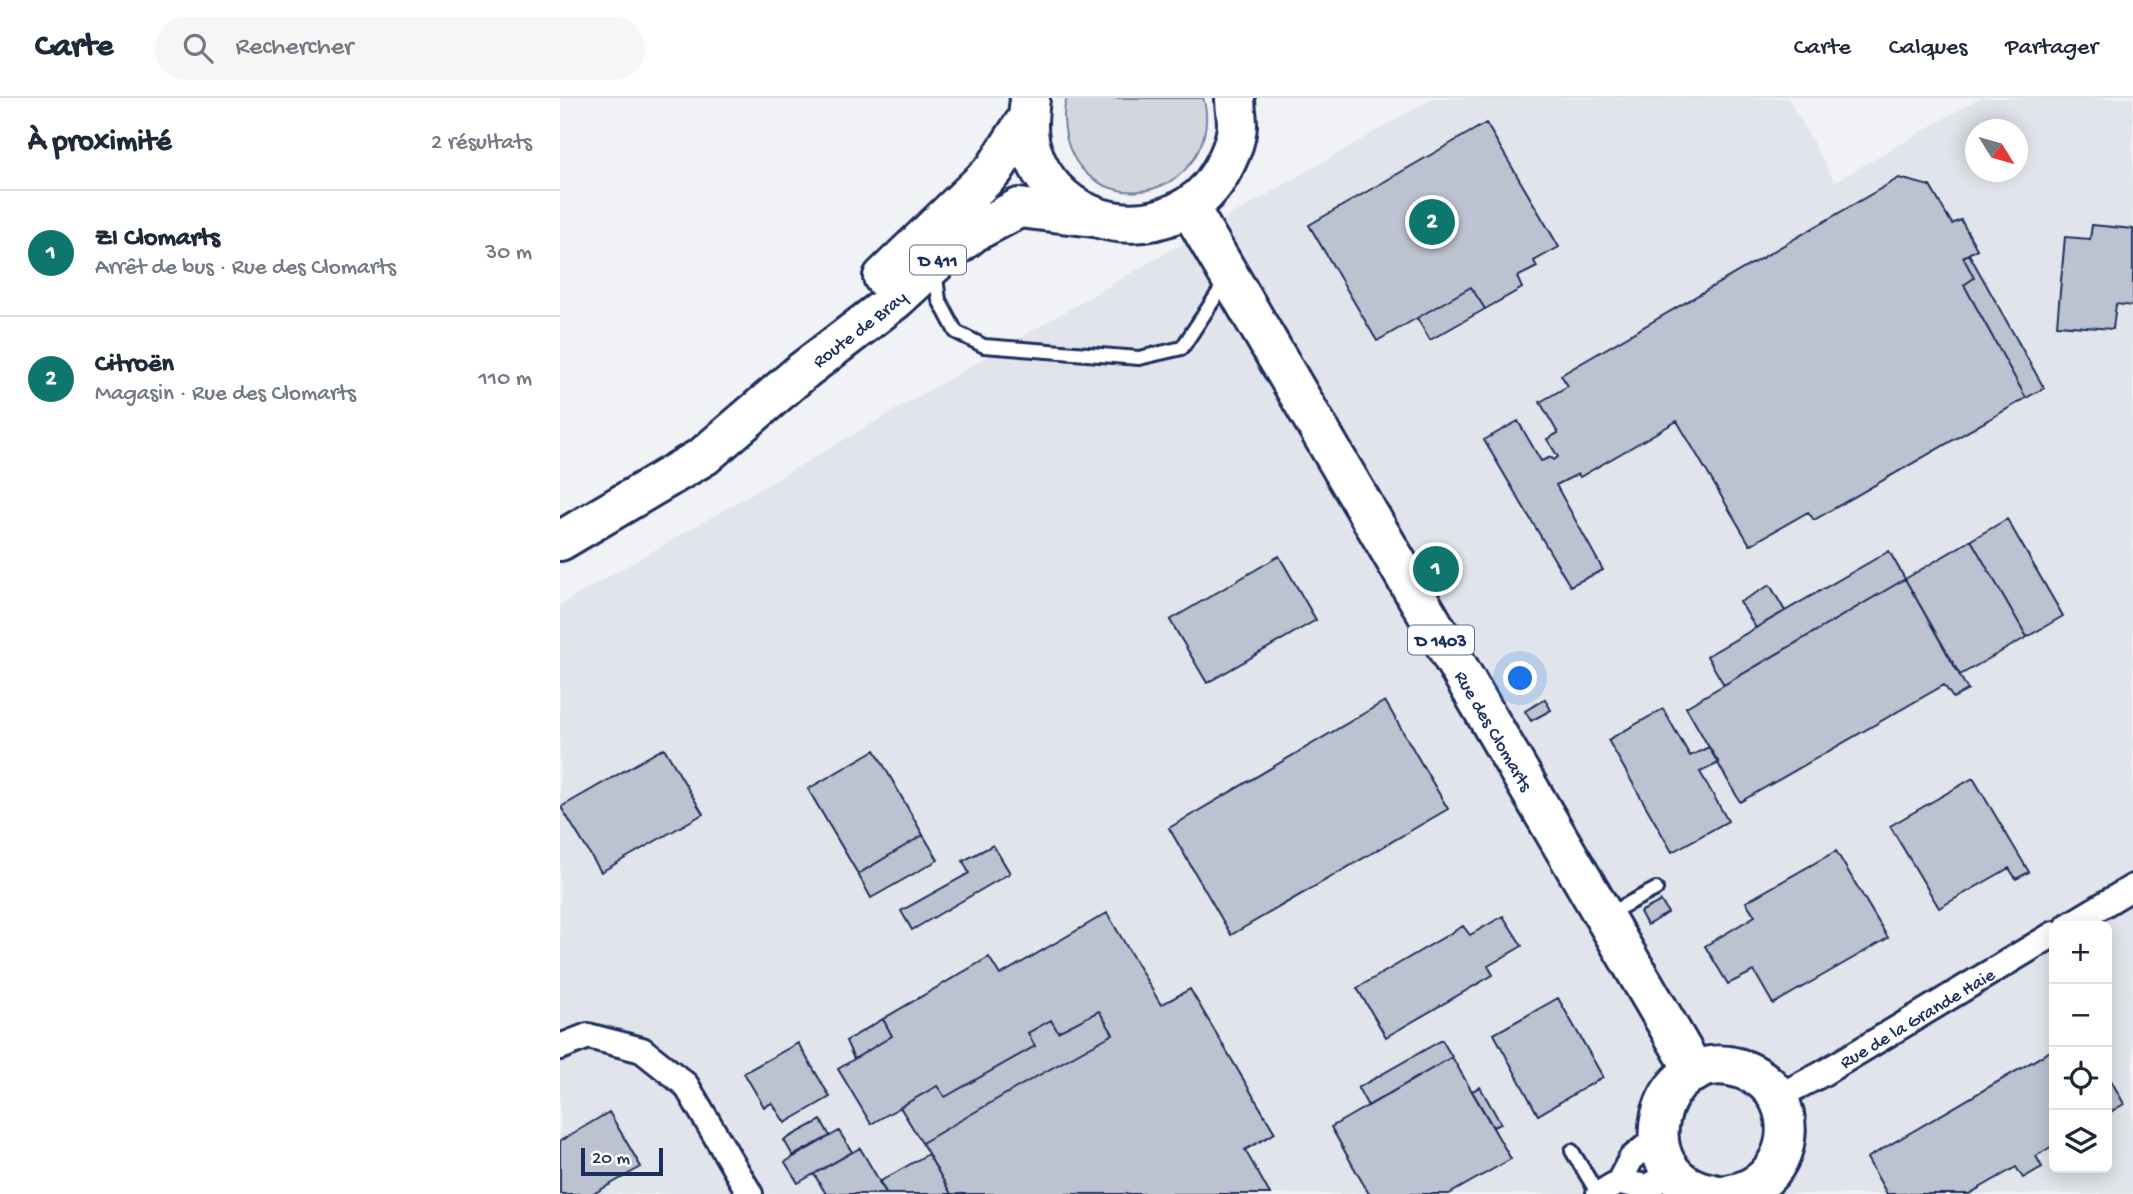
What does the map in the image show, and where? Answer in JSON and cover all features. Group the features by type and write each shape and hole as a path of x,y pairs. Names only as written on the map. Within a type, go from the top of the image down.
{"main road":[{"path":"1189,207 1213,186 1230,158 1237,126 1234,98"},
{"path":"1029,109 1032,150 1045,179 1067,202 1094,217"},
{"name":"Route de Bray","path":"804,370 890,269 993,170 1029,109"},
{"name":"Route de Bray","path":"560,541 704,456 804,370 895,300 943,256 974,232 1019,208 1094,217 1126,224 1159,220 1189,207"},
{"name":"Rue des Clomarts","path":"1189,207 1228,278 1695,1072"},
{"path":"1714,1194 1704,1193 1687,1185 1673,1172 1663,1156 1658,1137 1659,1117 1666,1099 1678,1083 1695,1072 1712,1066 1731,1066 1749,1072 1765,1082 1777,1097 1785,1114 1787,1134 1783,1153 1773,1170 1751,1191"}],"street":[{"path":"2075,921 2133,887"},
{"name":"Rue de la Grande Haie","path":"1777,1097 1820,1075 2049,937"},
{"path":"560,1048 588,1036 642,1050 686,1085 750,1194"},
{"path":"1605,1190 1631,1159 1658,1137"},
{"path":"1605,1190 1647,1187 1673,1172"}],"lane":[{"path":"943,256 936,278 939,300 956,332 984,346 1139,358 1182,348 1228,278"},
{"path":"1604,916 1656,889"},
{"path":"1572,1151 1605,1190"}],"shaded area":[{"path":"1067,98 1203,98 1206,116 1204,135 1193,159 1177,177 1157,187 1136,192 1114,189 1094,179 1078,163 1065,130"},
{"path":"1433,98 1788,98 1835,182 1980,98 2133,98 2133,1194 560,1194 560,605"}],"building":[{"path":"1486,123 1559,247 1534,261 1537,267 1517,277 1522,288 1485,309 1471,287 1377,341 1309,225"},
{"path":"1899,178 1930,186 1952,224 1961,220 1977,249 1963,257 1974,278 1964,285 2026,398 1814,520 1808,512 1750,545 1677,421 1580,477 1578,474 1556,485 1603,570 1570,586 1484,440 1518,421 1541,461 1558,457 1547,439 1558,433 1540,402 1568,386 1561,375"},
{"path":"2092,225 2133,229 2133,306 2116,304 2113,329 2057,325 2065,237 2090,239"},
{"path":"1969,254 2044,388 2026,398 1964,285 1974,278 1963,257"},
{"path":"1471,287 1485,309 1430,340 1417,318"},
{"path":"2007,519 2063,616 2027,637 1971,540"},
{"path":"1971,540 2027,637 1960,675 1905,579"},
{"path":"1889,551 1905,579 1724,685 1707,656"},
{"path":"1279,556 1316,620 1207,683 1170,620"},
{"path":"1905,579 1968,690 1953,698 1944,685 1740,802 1686,707"},
{"path":"1770,585 1785,611 1756,628 1740,602"},
{"path":"1545,699 1551,710 1531,721 1525,711"},
{"path":"1385,701 1448,809 1231,935 1169,828"},
{"path":"1663,709 1690,756 1709,747 1719,763 1700,772 1728,821 1672,852 1608,740"},
{"path":"664,748 703,814 601,872 561,807"},
{"path":"875,750 923,835 858,874 808,789"},
{"path":"1973,778 2029,872 2016,879 2009,868 1939,908 1890,826"},
{"path":"923,835 938,860 871,898 858,874"},
{"path":"993,845 1010,873 912,930 901,911 969,873 963,861"},
{"path":"1836,851 1888,938 1773,1004 1754,971 1728,984 1705,946 1755,916 1746,902"},
{"path":"1661,901 1668,913 1647,925 1640,912"},
{"path":"1107,913 1161,1005 1190,989 1275,1133 1245,1150 1270,1194 951,1194 922,1143 1113,1034 1099,1011 1058,1032 1051,1020 1028,1033 1035,1046 945,1097 937,1086 871,1124 838,1069 892,1036 883,1019 989,957 1000,975"},
{"path":"1503,916 1522,946 1488,966 1493,975 1386,1037 1357,988 1463,926 1470,935"},
{"path":"1558,998 1603,1077 1538,1115 1494,1034"},
{"path":"1099,1011 1113,1034 922,1143 900,1107 937,1086 945,1097 1035,1046 1028,1033 1051,1020 1058,1032"},
{"path":"883,1019 892,1036 854,1059 846,1041"},
{"path":"1442,1040 1452,1057 1368,1106 1358,1088"},
{"path":"798,1043 830,1097 785,1123 772,1103 764,1107 744,1073"},
{"path":"2049,1052 2049,1148 2036,1156 2042,1167 2023,1178 2016,1167 1969,1194 1887,1194 1867,1158"},
{"path":"1452,1057 1511,1159 1449,1194 1369,1194 1331,1127"},
{"path":"2112,1082 2124,1104 2112,1111"},
{"path":"1480,1087 1501,1124 1493,1127 1472,1091"},
{"path":"609,1112 641,1167 593,1194 560,1194 560,1141"},
{"path":"821,1120 830,1136 793,1156 784,1140"},
{"path":"839,1131 852,1152 798,1183 785,1162"},
{"path":"860,1148 887,1194 826,1194 814,1174"},
{"path":"928,1154 951,1194 887,1194 879,1182"}],"place":[{"name":"Citroën","path":"1432,222"},
{"name":"ZI Clomarts","path":"1436,569"}]}
